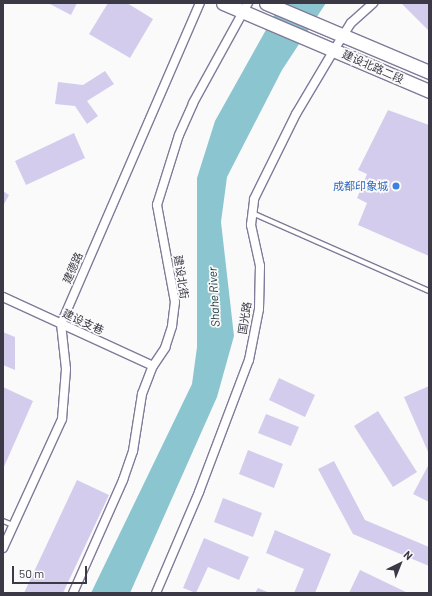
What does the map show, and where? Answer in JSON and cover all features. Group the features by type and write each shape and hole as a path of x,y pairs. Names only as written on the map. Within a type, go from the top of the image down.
{"main road":[{"name":"建设北路二段","path":"223,3 246,8 260,19 429,91"},
{"name":"建设北路二段","path":"267,3 343,34 429,72"}],"street":[{"name":"建德路","path":"3,548 62,419 66,369 61,324 200,3"},
{"name":"国光路","path":"156,593 199,492 249,360 259,309 260,266 251,225 254,199 296,114 343,34 373,3"},
{"name":"建设北街","path":"72,593 123,480 132,451 142,394 153,366 165,348 172,326 175,302 157,205 179,135 193,103 246,8"},
{"name":"建设支巷","path":"3,297 153,366"}],"lane":[{"path":"252,213 429,291"},
{"path":"3,521 14,526"}],"water":[{"name":"Shahe River","path":"281,3 326,3 282,70 227,177 221,222 234,336 217,397 130,593 91,593 192,384 197,347 197,178 215,121"}],"building":[{"path":"48,3 77,3 71,15"},
{"path":"108,3 127,3 153,19 130,58 89,34"},
{"path":"429,3 429,31 402,4"},
{"path":"105,71 114,84 87,101 98,116 87,124 75,106 55,104 58,82 83,85"},
{"name":"成都印象城","path":"388,110 429,125 429,256 358,225 367,203 357,198 367,174 358,170"},
{"path":"74,133 85,158 26,185 15,161"},
{"path":"3,191 9,195 3,206"},
{"path":"3,332 15,337 15,370 3,365"},
{"path":"279,378 315,395 305,417 269,400"},
{"path":"429,386 429,454 404,397"},
{"path":"3,387 33,401 3,469"},
{"path":"378,411 417,472 393,487 354,426"},
{"path":"266,414 299,427 291,446 258,433"},
{"path":"248,450 283,464 274,488 239,474"},
{"path":"334,461 365,520 429,547 429,566 353,534 318,469"},
{"path":"429,464 429,502 413,494"},
{"path":"77,480 109,495 63,593 24,593"},
{"path":"223,498 262,513 253,537 214,522"},
{"path":"275,530 331,554 315,593 294,593 304,569 266,553"},
{"path":"204,538 249,557 239,580 208,567 196,593 183,588"},
{"path":"360,570 408,593 349,593"},
{"path":"258,588 270,593 255,593"}],"place":[{"name":"成都印象城","path":"396,186"}]}
